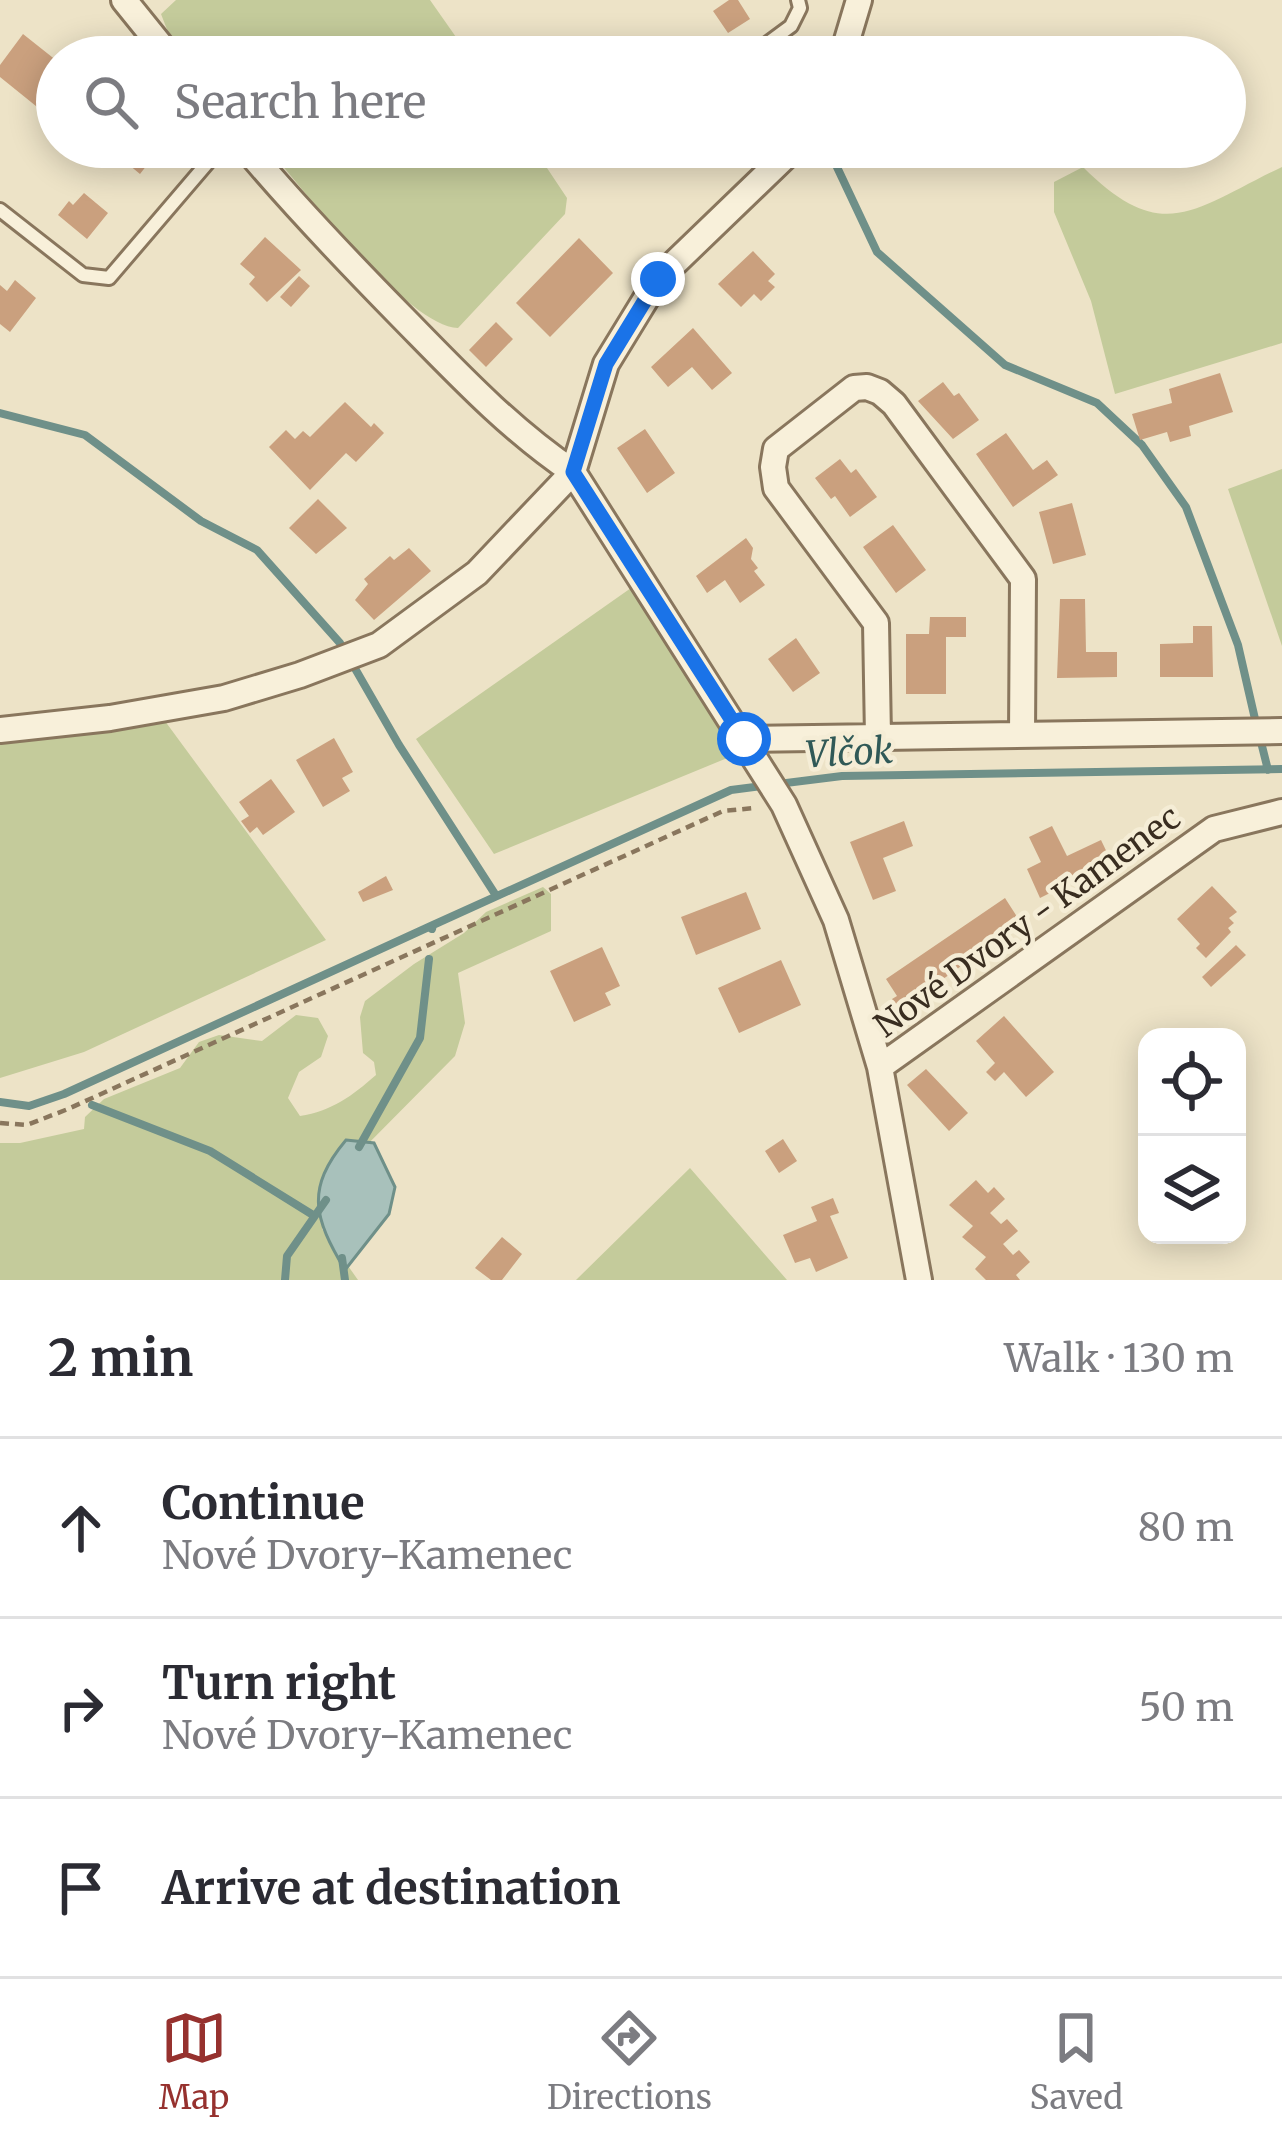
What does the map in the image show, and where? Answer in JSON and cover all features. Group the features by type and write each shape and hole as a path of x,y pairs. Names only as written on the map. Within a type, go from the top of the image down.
{"street":[{"path":"124,0 153,36"},
{"path":"848,36 859,0"},
{"path":"263,168 457,374 536,447 573,472 784,805 836,920 880,1067 920,1280"},
{"path":"0,730 110,718 224,698 379,645 477,573 573,472 606,364 658,279 765,168"},
{"path":"878,737 876,623 791,511 776,488 773,467 776,449 854,388 867,387 894,404 1023,579 1022,735"},
{"path":"747,744 878,737 1282,731"},
{"name":"Nové Dvory - Kamenec","path":"880,1067 1214,829 1282,812"}],"lane":[{"path":"777,36 791,26 800,8 798,0"},
{"path":"0,210 83,274 109,278 203,168"}],"path":[{"path":"0,1123 27,1125 68,1109 723,811 784,805"}],"green space":[{"path":"176,0 430,0 455,36 171,36 161,14"},
{"path":"1282,167 1282,343 1115,394 1091,301 1054,212 1054,182 1084,168 1135,207 1180,213"},
{"path":"285,168 547,168 567,198 565,214 458,328 412,305"},
{"path":"1282,469 1282,646 1228,489"},
{"path":"631,588 737,754 494,854 416,739"},
{"path":"162,717 326,940 84,1052 0,1078 0,739"},
{"path":"543,887 551,894 551,931 458,973 465,1023 455,1056 356,1156 322,1229 358,1280 0,1280 0,1143 84,1129 85,1117 104,1099 180,1068 199,1042 219,1035 262,1041 296,1015 318,1018 328,1036 321,1057 299,1072 288,1098 300,1116 332,1106 376,1075 374,1062 363,1053 360,1017 365,1001 464,933 486,912"},
{"path":"690,1168 787,1280 576,1280"}],"water":[{"path":"346,1140 374,1143 395,1187 389,1214 345,1270 326,1235 318,1204 324,1174"}],"building":[{"path":"729,0 738,0 750,19 728,33 713,11"},
{"path":"23,34 36,44 36,106 0,77 0,65"},
{"path":"84,193 108,213 87,239 58,215"},
{"path":"265,237 301,270 267,302 249,284 255,277 240,264"},
{"path":"579,238 613,273 550,337 516,303"},
{"path":"753,251 775,274 768,281 775,287 761,301 754,294 741,307 718,284"},
{"path":"299,276 310,286 291,307 280,297"},
{"path":"15,280 36,298 10,332 0,324 0,285 7,291"},
{"path":"496,322 513,339 486,367 469,350"},
{"path":"693,328 732,373 712,390 692,367 668,387 651,367"},
{"path":"1220,373 1233,412 1189,426 1191,436 1170,442 1167,432 1140,440 1132,414 1172,403 1169,389"},
{"path":"943,382 954,396 959,393 979,420 953,439 918,401"},
{"path":"345,402 384,433 356,462 346,453 310,490 269,447 286,430 295,439 303,431 310,437"},
{"path":"645,429 675,473 647,493 617,448"},
{"path":"1006,433 1033,470 1047,460 1058,475 1013,507 976,454"},
{"path":"840,459 851,473 856,469 877,497 850,517 815,478"},
{"path":"318,499 347,528 316,554 289,528"},
{"path":"1072,503 1086,555 1053,564 1039,512"},
{"path":"893,525 926,570 896,593 863,547"},
{"path":"746,538 758,568 754,571 765,585 740,603 725,580 707,593 696,576"},
{"path":"409,548 431,571 374,620 355,600 368,584 364,579 390,556 394,560"},
{"path":"1060,599 1085,599 1086,652 1117,652 1117,677 1057,678"},
{"path":"930,617 966,617 966,637 946,637 946,694 906,694 906,634 929,634"},
{"path":"1193,626 1212,626 1213,677 1160,677 1160,644 1193,643"},
{"path":"796,638 820,673 793,692 768,659"},
{"path":"334,738 353,772 342,778 350,791 323,807 296,760"},
{"path":"271,779 295,812 263,835 257,827 250,833 241,821 249,816 239,802"},
{"path":"904,821 913,846 883,858 896,891 873,900 850,842"},
{"path":"1052,826 1067,856 1101,840 1112,863 1071,883 1068,877 1040,898 1027,869 1041,862 1029,837"},
{"path":"386,876 393,890 363,902 358,892"},
{"path":"1212,886 1237,912 1229,918 1234,923 1228,928 1231,932 1206,958 1177,919"},
{"path":"746,892 761,929 696,955 681,917"},
{"path":"1005,898 1021,923 900,1010 886,979"},
{"path":"1236,945 1246,955 1211,987 1202,977"},
{"path":"602,947 620,986 605,993 611,1005 574,1022 550,971"},
{"path":"781,960 801,1005 739,1033 718,988"},
{"path":"1004,1016 1054,1072 1026,1097 1004,1072 995,1081 986,1072 995,1063 976,1041"},
{"path":"926,1069 968,1113 949,1131 907,1085"},
{"path":"783,1139 797,1161 779,1173 765,1151"},
{"path":"976,1180 988,1193 994,1187 1005,1199 990,1213 1001,1224 1007,1219 1018,1231 1003,1244 1013,1255 1019,1250 1030,1262 1016,1275 1020,1280 986,1280 975,1269 986,1257 962,1237 973,1226 949,1205"},
{"path":"833,1198 839,1213 830,1216 848,1258 816,1272 810,1258 795,1263 783,1235 817,1221 811,1207"},
{"path":"502,1237 522,1254 502,1280 491,1280 475,1268"}],"waterway":[{"path":"837,168 877,252 1005,365 1097,403 1142,445 1186,507 1238,645 1255,719"},
{"name":"Vlčok","path":"0,413 85,435 201,521 257,550 340,643"},
{"name":"Vlčok","path":"353,665 495,894"},
{"path":"1260,738 1268,770"},
{"name":"Vlčok","path":"432,929 731,790 842,776 1282,769"},
{"path":"0,1102 29,1106 64,1094 433,925"},
{"path":"359,1147 420,1038 429,959"},
{"name":"Vlčok","path":"92,1105 210,1151 313,1215"},
{"path":"285,1280 287,1256 326,1200"},
{"path":"342,1258 345,1280"}],"route":[{"path":"658,279 606,364 573,472 744,739"}]}
